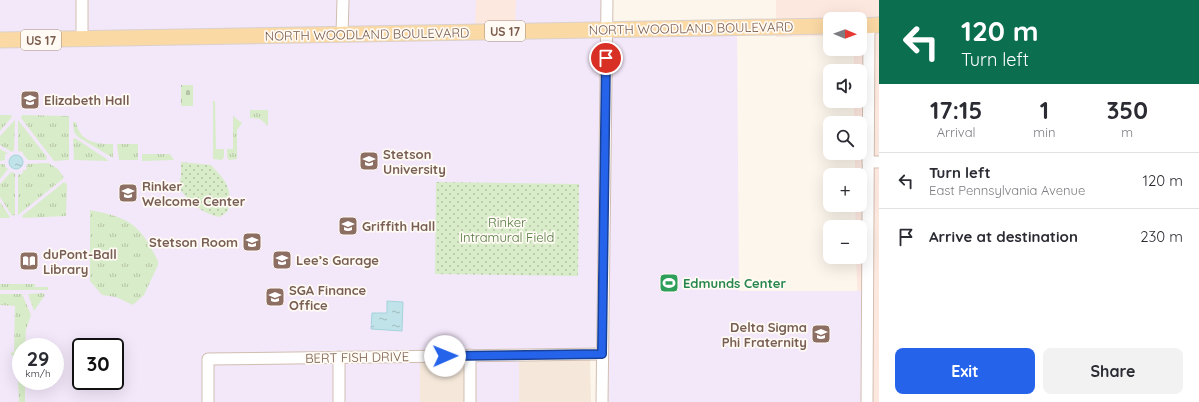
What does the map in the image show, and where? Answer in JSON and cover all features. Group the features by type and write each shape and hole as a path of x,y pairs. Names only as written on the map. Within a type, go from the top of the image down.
{"main road":[{"name":"NORTH WOODLAND BOULEVARD","path":"0,40 82,40 823,26"}],"street":[{"path":"82,0 82,40"},
{"path":"342,34 343,0"},
{"path":"602,402 607,0"},
{"path":"867,402 874,162 869,26"},
{"name":"BERT FISH DRIVE","path":"208,402 208,359 602,354"},
{"path":"470,355 470,402"},
{"path":"339,357 339,402"}],"shaded area":[{"name":"Stetson University","path":"0,0 476,0 475,31 515,30 516,0 607,0 607,29 737,28 739,291 868,291 867,402 602,402 602,355 519,355 519,402 470,402 470,356 420,356 420,402 0,402"},
{"path":"475,0 602,0 602,25 475,27"},
{"path":"776,0 879,0 879,21 867,21 867,12 823,12 823,20 776,23"},
{"path":"874,30 879,30 879,157 873,158"},
{"path":"776,31 823,31 823,36 776,37"},
{"path":"854,56 864,56 864,64 854,64"},
{"path":"854,108 864,108 864,116 854,116"},
{"path":"855,160 863,160 863,168 855,168"},
{"path":"879,166 879,402 872,402 873,167"},
{"path":"855,212 863,212 863,220 856,220"},
{"path":"856,264 863,264 862,402"},
{"path":"590,359 591,402 475,402 475,360"},
{"path":"465,360 465,402 344,402 344,361"}],"green space":[{"path":"181,85 193,85 193,106 181,106"},
{"path":"213,101 215,101 216,149 224,149 224,157 222,160 213,159"},
{"path":"250,110 268,110 268,126 260,119 250,118"},
{"path":"0,115 11,115 12,117 0,131"},
{"path":"22,115 69,116 69,160 54,161 21,118"},
{"path":"233,116 242,123 237,130 237,159 229,160 227,157 227,149 233,149"},
{"path":"15,120 14,150 12,152 0,145 0,136"},
{"path":"18,120 47,157 46,160 28,160 23,152 18,151"},
{"path":"73,122 76,122 78,129 85,138 94,142 113,144 113,158 78,137 74,132"},
{"path":"75,138 108,161 74,160 73,139"},
{"path":"117,144 138,144 138,160 119,160"},
{"path":"0,149 9,154 5,154 5,160 0,161"},
{"path":"142,154 170,154 174,160 142,161"},
{"path":"181,162 211,165 227,185 230,196 228,211 220,217 207,213 196,206 187,197 178,187 181,177"},
{"path":"48,163 58,169 64,178 18,215 18,173 20,175 23,173 23,170 26,170 27,164"},
{"path":"0,164 5,164 5,167 8,169 0,179"},
{"path":"11,172 15,173 15,215 12,216 0,197 0,184"},
{"path":"64,182 67,184 66,216 23,218 22,216"},
{"name":"Rinker Intramural Field","path":"436,182 579,184 578,276 435,274"},
{"path":"0,202 10,217 9,218 0,218"},
{"path":"90,210 115,216 132,225 145,239 158,261 158,265 144,295 133,305 116,297 102,295 90,281"},
{"path":"0,284 35,284 35,287 48,287 48,290 0,290"},
{"path":"43,293 45,295 34,311 28,294"},
{"path":"0,294 22,294 31,315 26,330 26,338 14,338 15,306 0,305"},
{"path":"18,390 25,390 25,402 19,402"}],"water":[{"path":"16,155 21,157 23,162 21,167 16,169 11,167 9,162 11,157"},
{"path":"387,301 403,302 402,331 371,329 372,313 387,313"}],"place":[{"name":"Elizabeth Hall","path":"30,100"},
{"name":"Stetson University","path":"369,161"},
{"name":"Rinker Welcome Center","path":"128,193"},
{"name":"Griffith Hall","path":"348,226"},
{"name":"Stetson Room","path":"252,242"},
{"name":"Lee’s Garage","path":"282,260"},
{"name":"duPont-Ball Library","path":"29,261"},
{"name":"Edmunds Center","path":"669,283"},
{"name":"SGA Finance Office","path":"275,297"},
{"name":"Delta Sigma Phi Fraternity","path":"821,334"}],"route":[{"path":"445,356 602,354 606,58"}]}
